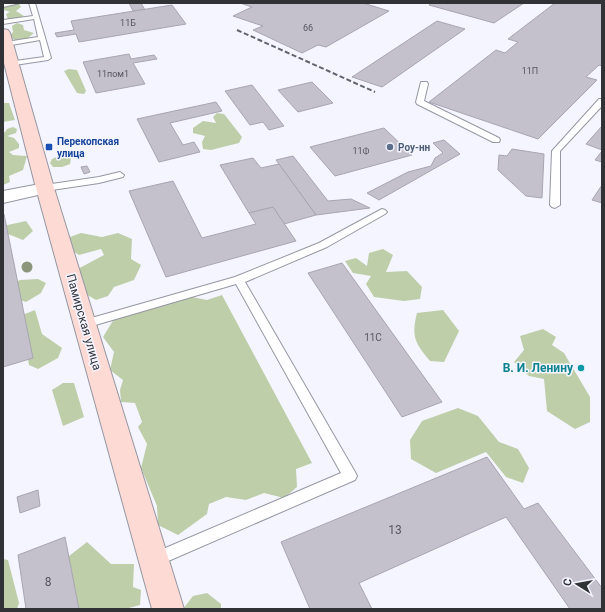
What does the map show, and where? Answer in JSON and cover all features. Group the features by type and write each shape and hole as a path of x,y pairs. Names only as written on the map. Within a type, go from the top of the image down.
{"street":[{"name":"Памирская улица","path":"7,47 45,188 168,609"},
{"path":"3,196 45,188"}],"lane":[{"path":"3,5 17,3"},
{"path":"7,47 48,58 32,3"},
{"path":"3,22 36,17"},
{"path":"7,47 42,38"},
{"path":"424,84 420,102 496,140"},
{"path":"555,205 556,151 602,101"},
{"path":"45,188 99,180 120,175"},
{"path":"85,324 239,280 323,245 382,212"},
{"path":"154,560 350,476 239,280"}],"green space":[{"path":"12,4 19,4 21,7 16,11 24,16 18,19 8,19 6,14 10,12 4,10 4,7"},
{"path":"17,23 23,25 24,30 34,33 23,42 9,37 13,32 12,26"},
{"path":"69,69 77,70 86,91 84,94 77,93 64,71"},
{"path":"3,103 9,103 15,120 3,122"},
{"path":"217,113 224,114 242,137 239,143 211,150 203,149 202,142 205,136 193,133 193,128 203,121 216,123 213,117"},
{"path":"13,127 17,129 16,133 7,136 14,138 19,144 19,148 9,152 13,155 27,156 23,170 9,176 10,182 3,185 3,133 7,129"},
{"path":"61,155 71,158 70,164 62,167 53,167 50,163 52,159"},
{"path":"26,221 33,231 23,240 3,232 3,226"},
{"path":"81,233 102,237 118,233 132,239 131,259 141,265 134,280 114,287 108,296 96,300 77,289 74,271 104,255 101,249 79,255 67,247 70,237"},
{"path":"383,249 393,255 386,272 407,271 422,287 420,299 404,301 374,297 366,284 371,276 353,273 345,261 356,258 367,266 369,253"},
{"path":"38,279 46,283 41,293 26,302 3,295 3,289 20,280"},
{"path":"222,295 312,463 296,469 297,487 284,498 264,493 246,500 226,497 209,504 207,514 178,535 158,525 157,506 141,468 147,444 138,427 142,422 135,403 121,402 120,390 123,380 110,370 114,352 103,337 114,319 187,296 207,300"},
{"path":"35,310 42,334 62,348 58,358 38,369 29,365 20,316"},
{"path":"443,310 459,331 444,362 430,361 416,339 414,328 417,313"},
{"path":"543,329 556,337 552,345 564,353 590,397 590,422 575,429 547,411 544,379 529,376 514,362 524,350 520,336"},
{"path":"63,383 74,383 84,417 63,426 52,390"},
{"path":"458,408 478,416 499,442 518,449 529,468 523,483 506,477 486,452 436,473 411,459 410,440 422,421"},
{"path":"87,542 111,564 134,564 133,587 141,590 140,605 125,609 61,609 64,560"},
{"path":"3,559 8,560 19,603 17,609 3,609"},
{"path":"207,593 221,604 221,609 183,609 193,596"}],"building":[{"path":"129,3 141,3 145,10 133,11"},
{"path":"240,3 363,3 389,11 326,47 318,45 302,53 253,30 263,26 233,16 252,7"},
{"path":"432,3 524,3 494,23 429,5"},
{"path":"555,3 602,3 602,66 599,65 586,77 597,80 538,139 429,102 496,50 505,53 518,42 508,39"},
{"path":"172,5 186,24 79,42 76,34 57,37 55,33 74,30 71,21"},
{"path":"437,21 465,29 382,87 352,77"},
{"path":"129,54 131,59 154,55 157,59 133,63 145,84 96,93 83,62"},
{"path":"312,82 333,103 298,112 278,90"},
{"path":"252,85 284,126 269,130 263,122 250,125 225,91"},
{"path":"216,102 222,111 170,123 183,145 194,142 200,152 159,162 137,119"},
{"path":"602,126 602,150 586,144"},
{"path":"384,128 412,155 335,176 310,147"},
{"path":"444,140 460,154 379,200 367,193 408,172 431,166 435,158 443,153 433,143"},
{"path":"512,149 544,154 542,198 526,196 498,170 499,155 507,156"},
{"path":"602,151 602,162 595,160"},
{"path":"293,156 328,201 351,199 370,208 316,215 276,160"},
{"path":"253,158 261,168 279,164 316,215 284,224 273,207 249,213 220,165"},
{"path":"87,166 90,172 84,174 81,167"},
{"path":"173,181 202,238 256,224 249,213 273,207 296,241 166,277 129,191"},
{"path":"602,185 602,203 592,200"},
{"path":"4,214 33,358 3,367 3,215"},
{"path":"342,263 442,402 402,417 308,273"},
{"path":"487,457 524,509 538,503 602,588 602,609 570,609 506,517 359,583 372,609 310,609 281,542"},
{"path":"38,490 40,506 20,513 17,497"},
{"path":"65,537 79,609 26,609 18,555"}],"railway":[{"path":"237,30 375,92"}],"place":[{"name":"Перекопская улица","path":"49,147"},
{"name":"Роу-нн","path":"390,147"},
{"name":"В. И. Ленину","path":"581,368"}]}
